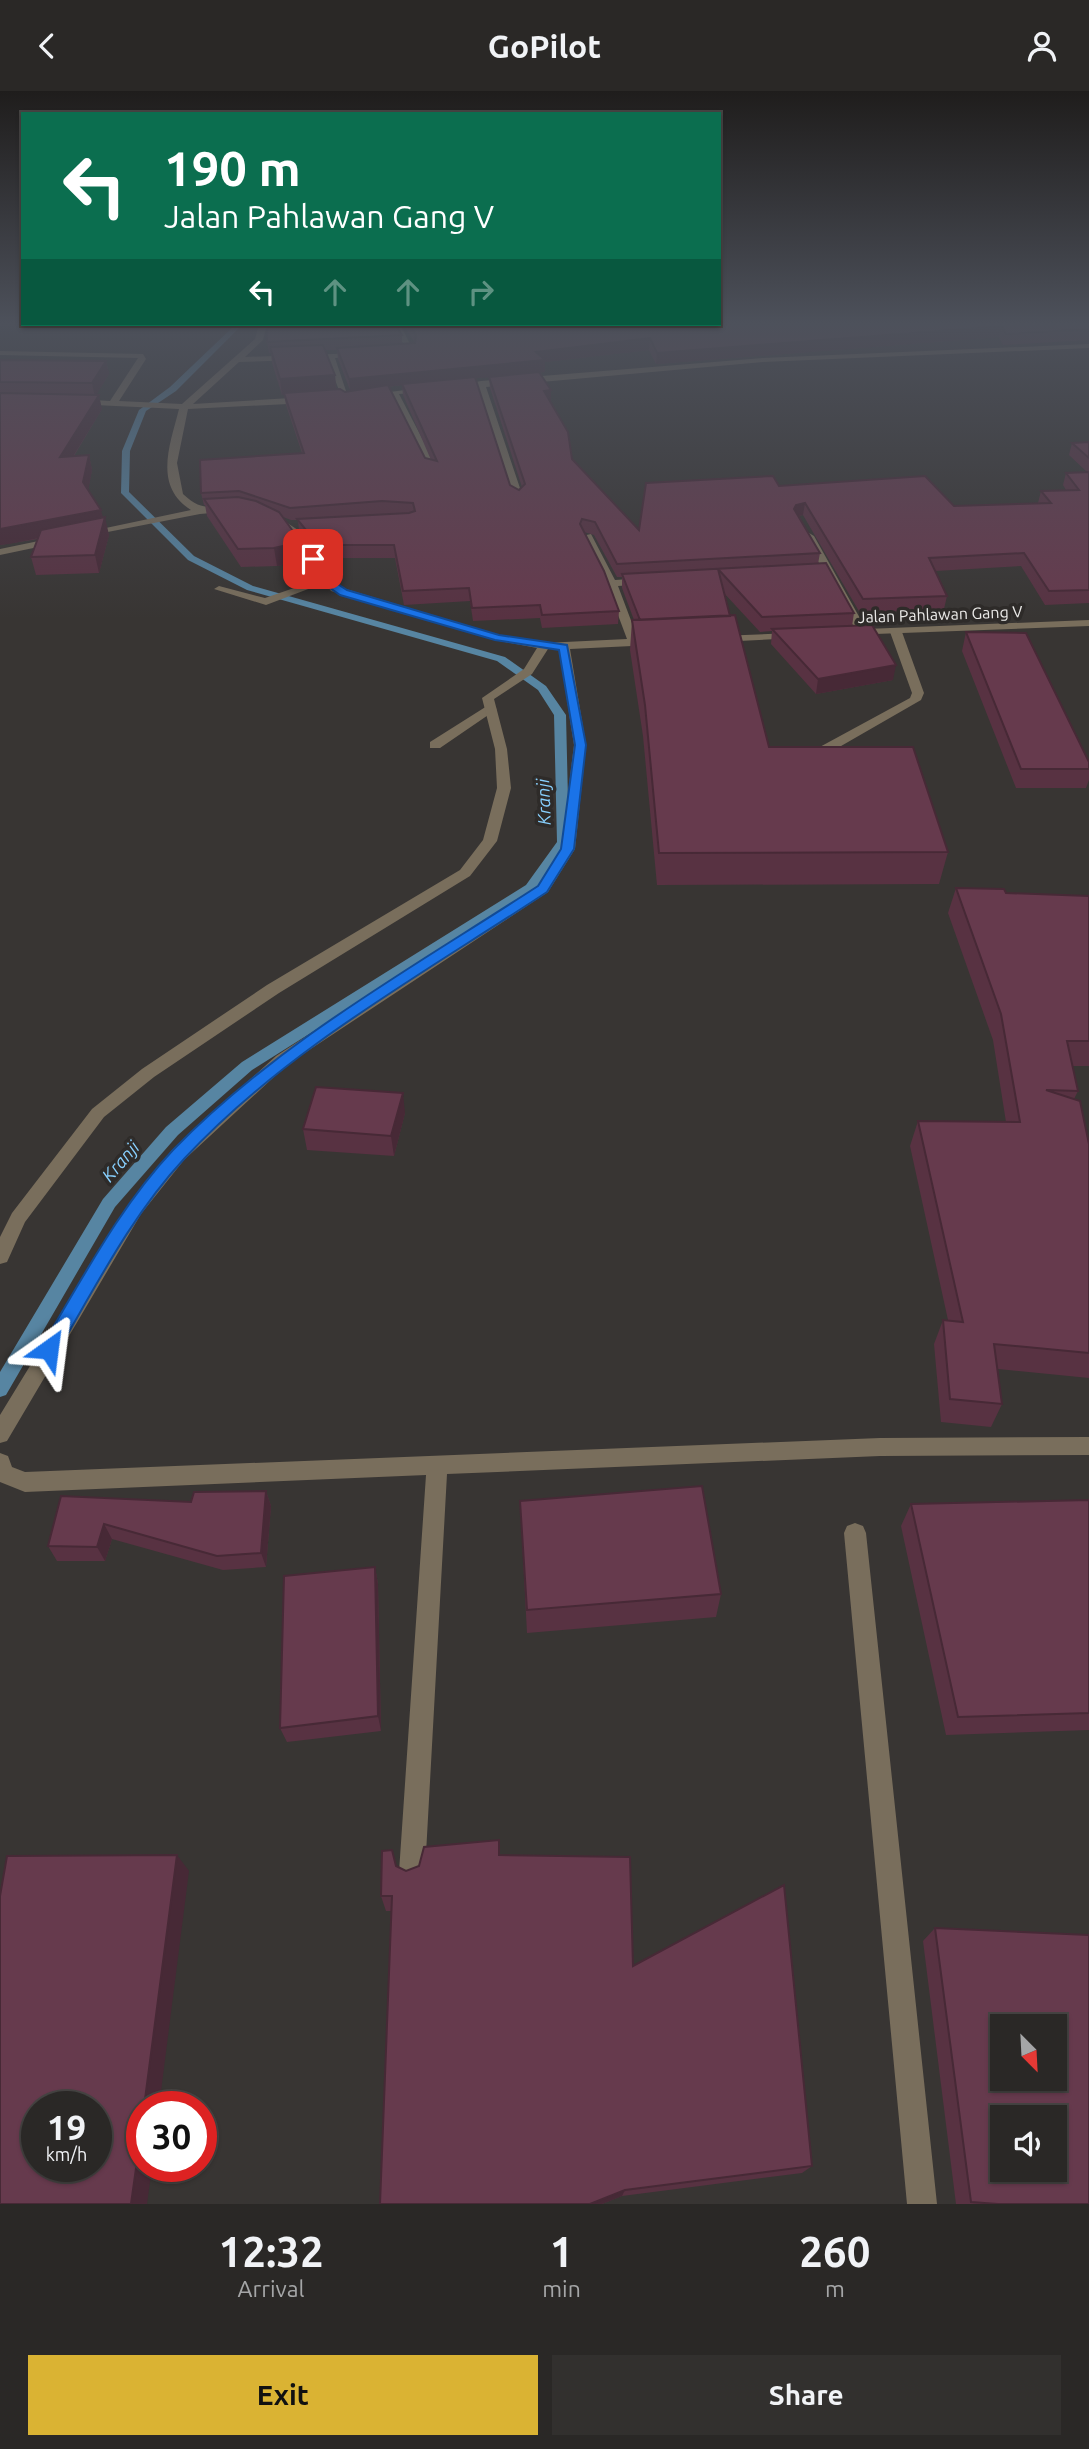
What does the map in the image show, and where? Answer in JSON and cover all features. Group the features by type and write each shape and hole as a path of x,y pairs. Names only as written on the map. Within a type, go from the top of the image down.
{"street":[{"path":"181,422 172,468 174,482 178,496 200,511"},
{"path":"409,422 433,469"},
{"path":"493,422 518,497"},
{"path":"0,552 200,511 241,509"},
{"path":"263,514 287,526 301,526"},
{"path":"800,520 863,633"},
{"path":"287,526 335,589 367,600 498,638 544,646 660,642"},
{"path":"587,536 611,583 634,643"},
{"path":"814,573 828,572"},
{"path":"219,589 261,602 327,580"},
{"path":"611,583 665,580"},
{"name":"Jalan Pahlawan Gang V","path":"836,634 1089,623"},
{"path":"1018,626 1024,639"},
{"path":"793,767 915,700 918,693 896,632"},
{"path":"712,640 808,635"},
{"path":"435,745 490,704 528,671 544,646"},
{"path":"0,1434 135,1209 178,1155 282,1060 543,889 568,849 580,745 564,647"},
{"path":"0,1257 18,1217 99,1113 148,1073 273,989 466,873 491,841 504,788 501,749 490,704"},
{"path":"0,1463 4,1474 26,1482 880,1447 1089,1446"},
{"path":"412,1872 436,1465"},
{"path":"855,1533 922,2204"}],"building":[{"path":"0,422 82,422 60,457 89,455 83,482 101,510 0,529"},
{"path":"294,422 407,422 425,458 437,461 419,422 489,422 510,485 519,490 525,484 504,422 562,422 568,432 572,459 639,530 646,483 773,476 779,486 925,476 954,506 1051,503 1041,491 1079,490 1066,473 1089,472 1089,590 1049,591 1024,553 929,558 947,596 863,599 805,503 796,505 794,509 820,553 617,564 595,522 582,519 580,524 604,571 619,611 542,615 540,605 472,608 469,588 403,591 394,545 318,545 297,519 409,513 415,511 413,503 382,501 290,508 239,491 201,493 200,460 304,453"},
{"path":"1089,442 1089,458 1072,443"},
{"path":"238,497 256,501 279,512 301,542 274,548 238,549 204,499"},
{"path":"105,517 95,555 31,557 41,530"},
{"path":"826,563 854,613 762,617 718,569 730,616 640,620 622,574"},
{"path":"735,615 769,747 913,747 948,852 659,853 645,705 632,620"},
{"path":"872,625 896,665 818,679 772,629"},
{"path":"966,632 1026,633 1089,762 1089,769 1021,769"},
{"path":"956,888 1089,896 1089,1041 1067,1041 1078,1091 1046,1090 1080,1101 1089,1144 1089,1353 994,1344 1002,1404 950,1399 943,1320 963,1322 918,1121 1020,1122 1001,1014"},
{"path":"316,1087 403,1093 391,1136 303,1129"},
{"path":"702,1486 721,1594 527,1610 520,1501"},
{"path":"266,1491 261,1553 217,1556 104,1524 97,1547 48,1546 61,1496 191,1502 194,1492"},
{"path":"1089,1500 1089,1713 958,1717 911,1504"},
{"path":"375,1567 378,1716 280,1728 284,1576"},
{"path":"499,1840 499,1855 630,1857 633,1966 784,1885 812,2166 625,2190 590,2204 380,2204 392,1896 381,1896 382,1851 392,1850 396,1866 406,1871 419,1866 424,1847"},
{"path":"177,1855 146,2091 126,2091 126,2182 134,2182 131,2204 0,2204 0,1896 7,1856"},
{"path":"935,1928 1089,1935 1089,2204 971,2202"}],"waterway":[{"name":"Kranji","path":"0,1389 109,1203 172,1131 247,1066 531,888 563,842 560,715 542,688 501,659 250,588 191,558 125,493 126,451 138,422"}],"route":[{"path":"49,1349 135,1209 178,1155 282,1060 543,889 568,849 580,745 564,647 498,638 343,593 329,583 313,559"}]}
